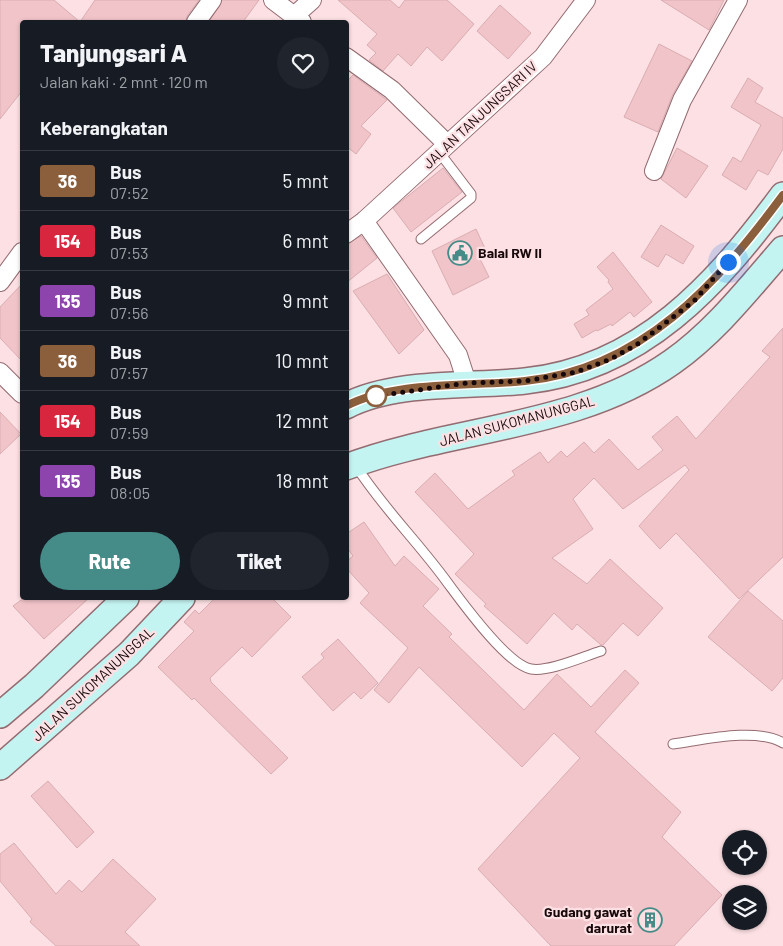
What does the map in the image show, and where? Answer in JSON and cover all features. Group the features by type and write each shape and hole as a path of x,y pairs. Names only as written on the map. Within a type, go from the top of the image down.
{"main road":[{"path":"349,404 357,400 394,392 467,383 525,381 576,372 611,359 639,343 694,301 762,223 783,195"},
{"name":"JALAN SUKOMANUNGGAL","path":"350,465 544,416 605,397 642,381 673,361 729,312 783,249"},
{"path":"0,716 124,600"},
{"name":"JALAN SUKOMANUNGGAL","path":"0,767 129,654 180,600"}],"street":[{"path":"197,20 212,0"},
{"path":"273,0 298,19 312,0"},
{"name":"JALAN TANJUNGSARI IV","path":"349,232 364,221 543,57 586,0"},
{"path":"654,171 682,100 738,0"},
{"path":"349,59 392,90 443,148"},
{"path":"364,221 458,355 467,383"},
{"path":"0,282 20,255"},
{"path":"0,372 20,392"}],"lane":[{"path":"421,239 471,198 443,148"},
{"path":"350,465 448,582 463,606 500,646 521,665 531,669 542,669 600,651"},
{"path":"674,744 747,735 777,739 783,743"}],"building":[{"path":"0,0 54,0 78,20 20,20 20,94 0,119"},
{"path":"95,0 199,0 187,16 186,20 81,20"},
{"path":"222,0 259,0 244,20 210,20"},
{"path":"338,0 390,0 399,8 405,0 447,0 474,24 442,61 427,47 411,66 398,54 383,71 369,60 376,53 367,45 377,34"},
{"path":"661,0 724,0 709,30"},
{"path":"500,5 531,33 508,59 477,31"},
{"path":"659,44 692,61 672,96 658,132 624,117"},
{"path":"353,75 387,100 361,126 371,134 356,154 349,148 349,79"},
{"path":"748,78 763,88 755,102 783,118 783,149 768,175 758,170 746,190 722,175 733,157 741,162 761,125 731,107"},
{"path":"677,148 708,166 686,198 661,179"},
{"path":"443,168 462,192 411,232 393,208"},
{"path":"661,225 694,246 683,264 666,254 658,267 641,257"},
{"name":"Balai RW II","path":"476,229 488,255 480,259 489,277 453,295 432,251"},
{"path":"361,236 377,258 349,281 349,242"},
{"path":"613,252 652,302 634,317 630,312 612,326 611,324 596,330 582,338 574,324 589,315 586,310 613,289 608,282 609,280 597,267"},
{"path":"387,274 424,330 399,354 353,291"},
{"path":"20,286 20,359 0,338 0,307"},
{"path":"783,328 783,557 739,599 676,533 660,549 639,526 689,470 685,465 623,509 594,478 573,499 593,529 552,558 587,584 610,559 663,608 638,636 623,623 601,645 577,624 572,630 554,613 527,644 484,606 486,604 455,574 474,554 415,492 435,473 468,509 515,475 512,471 540,452 548,463 561,451 567,457 584,442 594,453 609,439 638,470 663,450 652,437 677,416 696,439 770,357 762,351"},
{"path":"0,412 20,435 0,454"},
{"path":"364,522 395,566 404,556 439,589 423,606 452,634 449,637 524,710 557,674 591,707 625,670 639,683 595,732 681,812 662,837 722,895 674,946 551,946 478,869 580,758 554,733 522,767 419,667 389,703 374,690 408,648 360,603 369,593 349,571 349,559 353,556 349,550 349,532"},
{"path":"748,591 783,621 783,678 772,691 708,637"},
{"path":"21,600 87,600 44,639 13,606"},
{"path":"213,600 274,600 291,617 252,657 242,647 210,678 211,682 288,758 271,774 194,698 192,700 158,667 194,631 184,622 195,610 199,614"},
{"path":"338,639 378,683 361,699 354,692 333,711 302,677 324,658 321,654"},
{"path":"48,781 94,832 77,848 31,796"},
{"path":"14,843 56,894 69,880 82,892 113,859 156,899 125,932 140,946 56,946 30,922 32,919 0,881 0,854"}],"bus line":[{"name":"36","path":"349,404 357,400 394,392 467,383 525,381 576,372 611,359 639,343 694,301 762,223 783,195"}],"place":[{"name":"Balai RW II","path":"460,253"},
{"name":"Gudang gawat darurat","path":"650,920"}],"route":[{"path":"376,396 467,383 525,381 576,372 611,359 639,343 694,301 728,262"}]}
